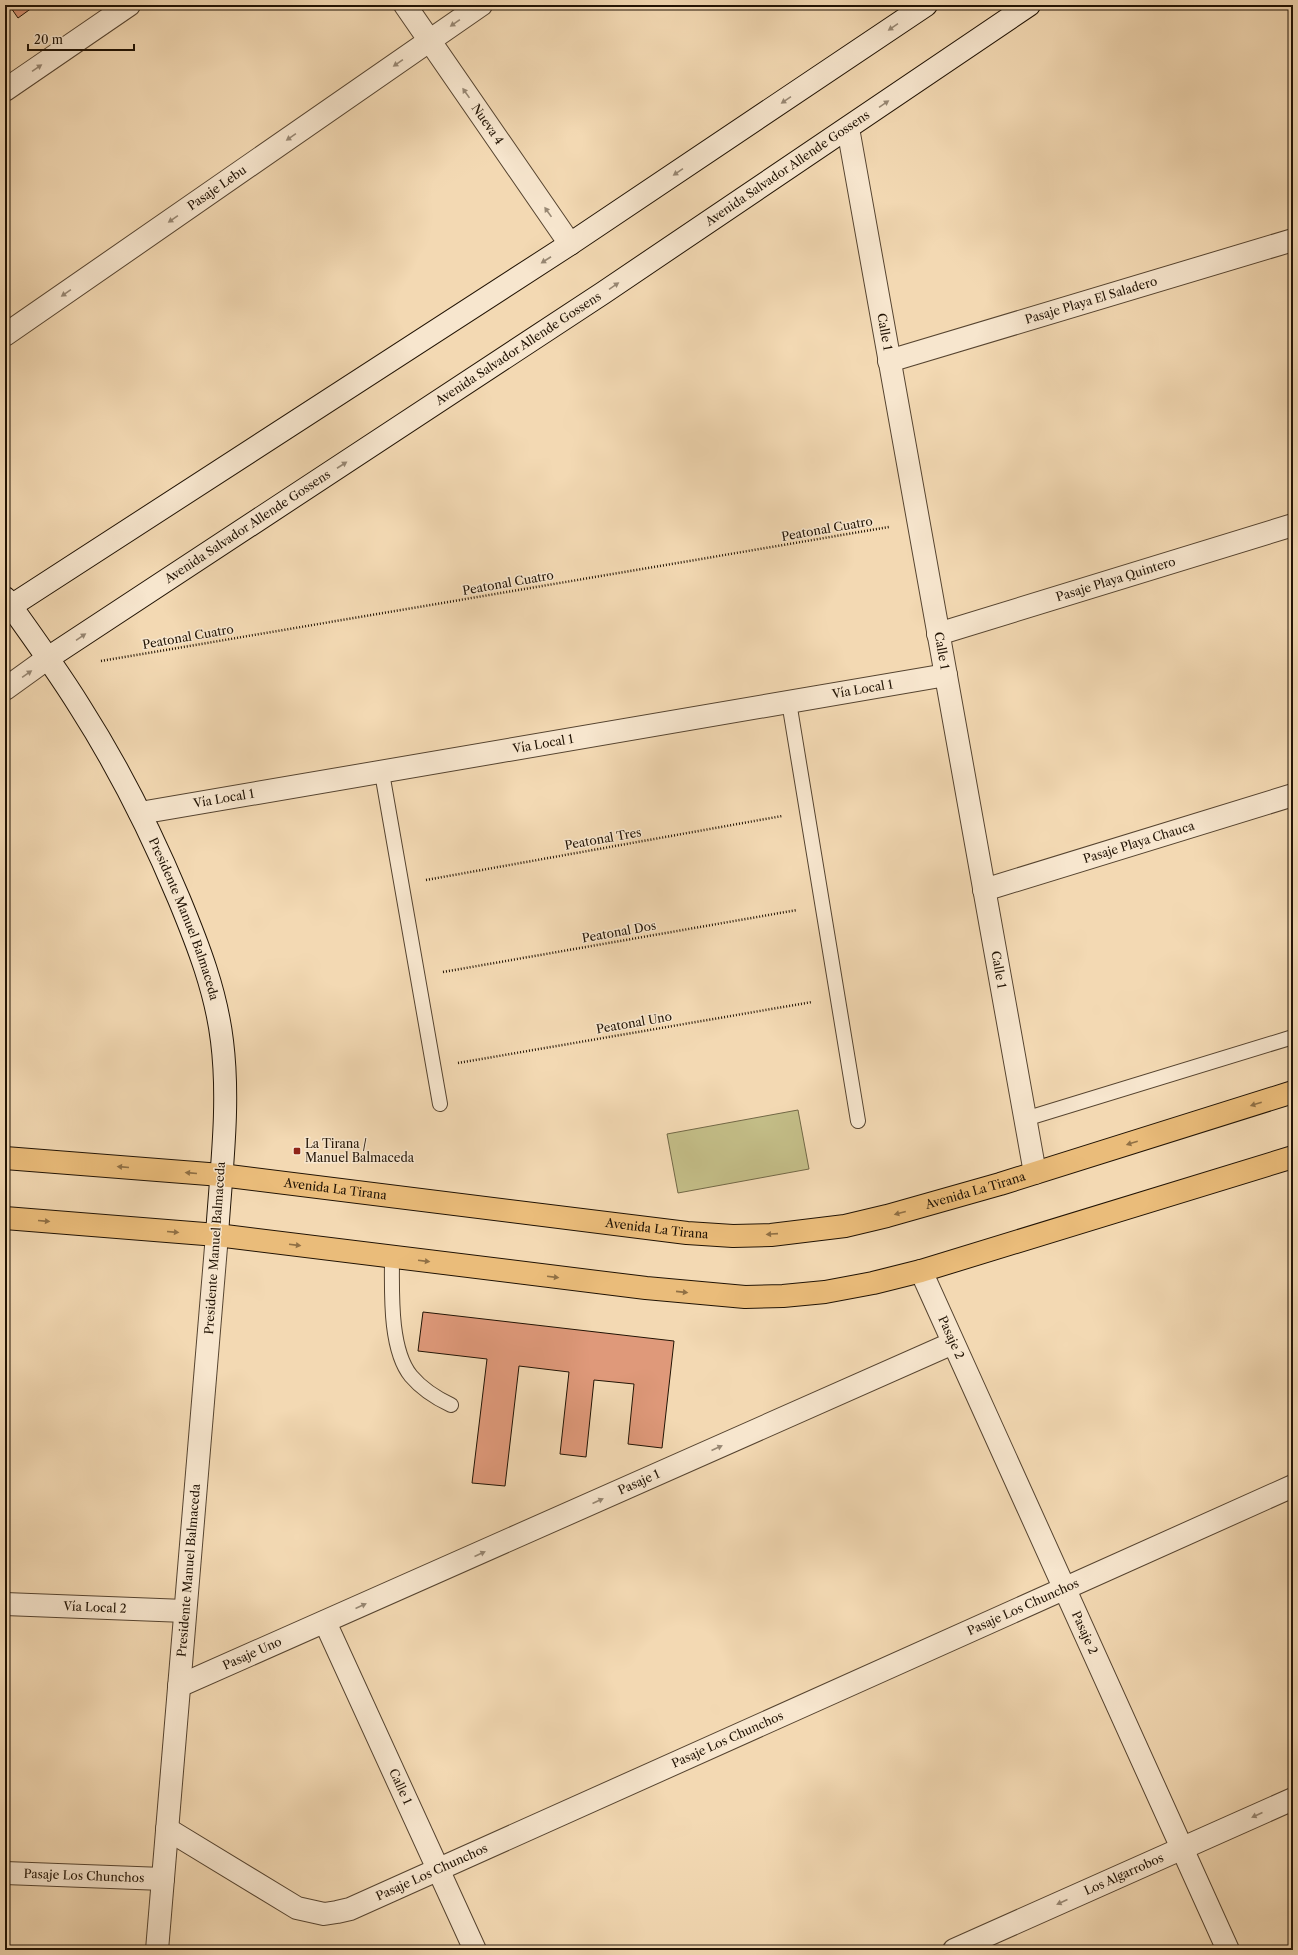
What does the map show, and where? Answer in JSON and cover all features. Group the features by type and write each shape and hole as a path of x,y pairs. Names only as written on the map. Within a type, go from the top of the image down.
{"highway":[{"name":"Avenida La Tirana","path":"5,1158 221,1175 687,1233 733,1236 771,1235 845,1226 929,1205 1293,1092"},
{"path":"5,1218 217,1235 646,1288 746,1297 783,1296 825,1292 873,1283 921,1271 1293,1157"}],"street":[{"path":"5,90 129,5"},
{"name":"Nueva 4","path":"405,5 570,244"},
{"name":"Pasaje Lebu","path":"5,335 481,5"},
{"path":"7,605 570,244 926,5"},
{"name":"Avenida Salvador Allende Gossens","path":"5,689 48,658 603,293 1029,5"},
{"name":"Calle 1","path":"848,128 1034,1173"},
{"name":"Pasaje Playa El Saladero","path":"889,361 1293,240"},
{"name":"Pasaje Playa Quintero","path":"938,634 1293,525"},
{"name":"Presidente Manuel Balmaceda","path":"7,605 48,658 85,715 140,813 189,923 210,980 217,1010 226,1077 217,1235 157,1950"},
{"name":"Vía Local 1","path":"140,813 382,773 946,675"},
{"name":"Pasaje Playa Chauca","path":"984,890 1293,795"},
{"name":"Pasaje 2","path":"921,1271 1228,1950"},
{"name":"Pasaje 1","path":"325,1622 953,1343"},
{"name":"Pasaje Los Chunchos","path":"167,1829 281,1900 310,1912 330,1913 350,1909 1293,1486"},
{"name":"Vía Local 2","path":"5,1604 186,1611"},
{"name":"Calle 1","path":"325,1622 475,1950"},
{"name":"Pasaje Uno","path":"179,1686 325,1622"},
{"name":"Los Algarrobos","path":"954,1950 1293,1800"},
{"name":"Pasaje Los Chunchos","path":"5,1873 163,1879"}],"lane":[{"path":"789,702 858,1121"},
{"path":"382,773 440,1104"},
{"path":"1025,1119 1293,1037"},
{"path":"392,1257 392,1314 399,1352 411,1376 433,1396 451,1405"}],"path":[{"name":"Peatonal Cuatro","path":"100,661 919,522"},
{"name":"Peatonal Tres","path":"401,885 808,811"},
{"name":"Peatonal Dos","path":"418,977 823,906"},
{"name":"Peatonal Uno","path":"434,1067 838,997"}],"shaded area":[{"path":"798,1110 809,1169 678,1193 667,1134"}],"building":[{"path":"9,5 36,5 18,18"},
{"path":"423,1312 674,1341 662,1448 628,1444 634,1384 594,1380 586,1457 560,1454 569,1372 519,1366 505,1486 472,1483 487,1359 418,1351"}],"place":[{"name":"La Tirana / Manuel Balmaceda","path":"297,1151"}]}
